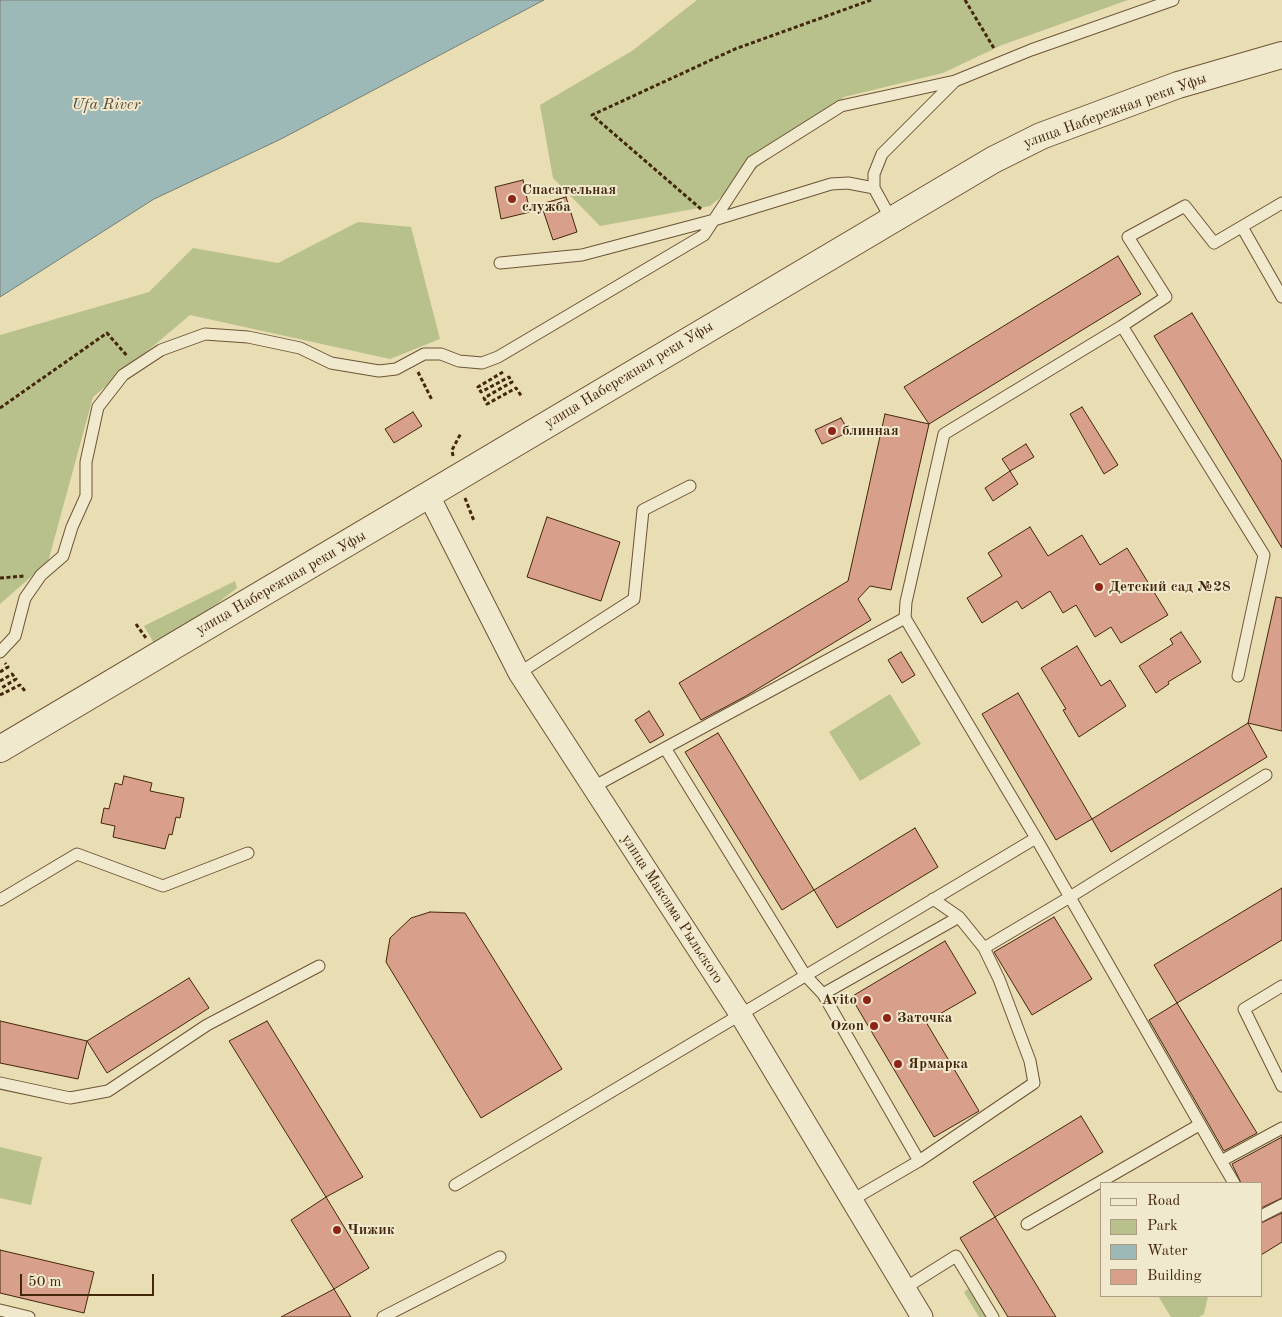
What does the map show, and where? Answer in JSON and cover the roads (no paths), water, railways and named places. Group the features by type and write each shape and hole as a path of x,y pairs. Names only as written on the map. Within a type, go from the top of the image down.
{"street":[{"name":"улица Набережная реки Уфы","path":"0,749 429,496 511,444 890,219 993,160 1041,136 1178,85 1282,55"},
{"name":"улица Максима Рыльского","path":"429,496 519,673 740,1014 922,1317"}],"lane":[{"path":"0,652 15,636 25,598 41,575 62,556 86,496 86,462 98,407 123,375 161,350 205,334 248,337 300,348 331,363 379,371 396,369 424,354 441,354 459,361 482,363 498,357 704,235 752,162 841,106 955,81 1173,0"},
{"path":"890,219 874,188 874,174 882,154 955,81"},
{"path":"500,263 582,255 714,220 830,184 848,183 874,188"},
{"path":"1233,1182 1036,838 905,618 906,602 944,434 1122,326 1166,297 1128,237 1185,206 1214,243 1282,204"},
{"path":"1242,227 1282,297"},
{"path":"1122,326 1264,555 1238,676"},
{"path":"519,673 634,599 643,510 690,486"},
{"path":"593,788 905,618"},
{"path":"666,748 805,975 823,994 919,1161"},
{"path":"984,948 1266,775"},
{"path":"455,1185 1036,838"},
{"path":"0,900 77,854 163,886 248,853"},
{"path":"852,1200 919,1161 1034,1083 1023,1043 999,979 984,948 959,917 933,899"},
{"path":"823,994 959,917"},
{"path":"0,1083 70,1098 108,1091 207,1025 319,966"},
{"path":"1282,986 1244,1009 1282,1086"},
{"path":"1027,1224 1199,1125"},
{"path":"1221,1161 1282,1128"},
{"path":"1262,1215 1282,1205"},
{"path":"905,1288 956,1256 993,1317"},
{"path":"383,1317 500,1258"},
{"path":"0,1310 28,1317"}],"water":[{"name":"Ufa River","path":"0,0 544,0 281,139 154,199 0,297"}],"place":[{"name":"Спасательная служба","path":"512,199"},
{"name":"блинная","path":"832,431"},
{"name":"Детский сад №28","path":"1099,587"},
{"name":"Avito","path":"867,1000"},
{"name":"Заточка","path":"887,1018"},
{"name":"Ozon","path":"874,1026"},
{"name":"Ярмарка","path":"898,1064"},
{"name":"Чижик","path":"337,1230"}]}
